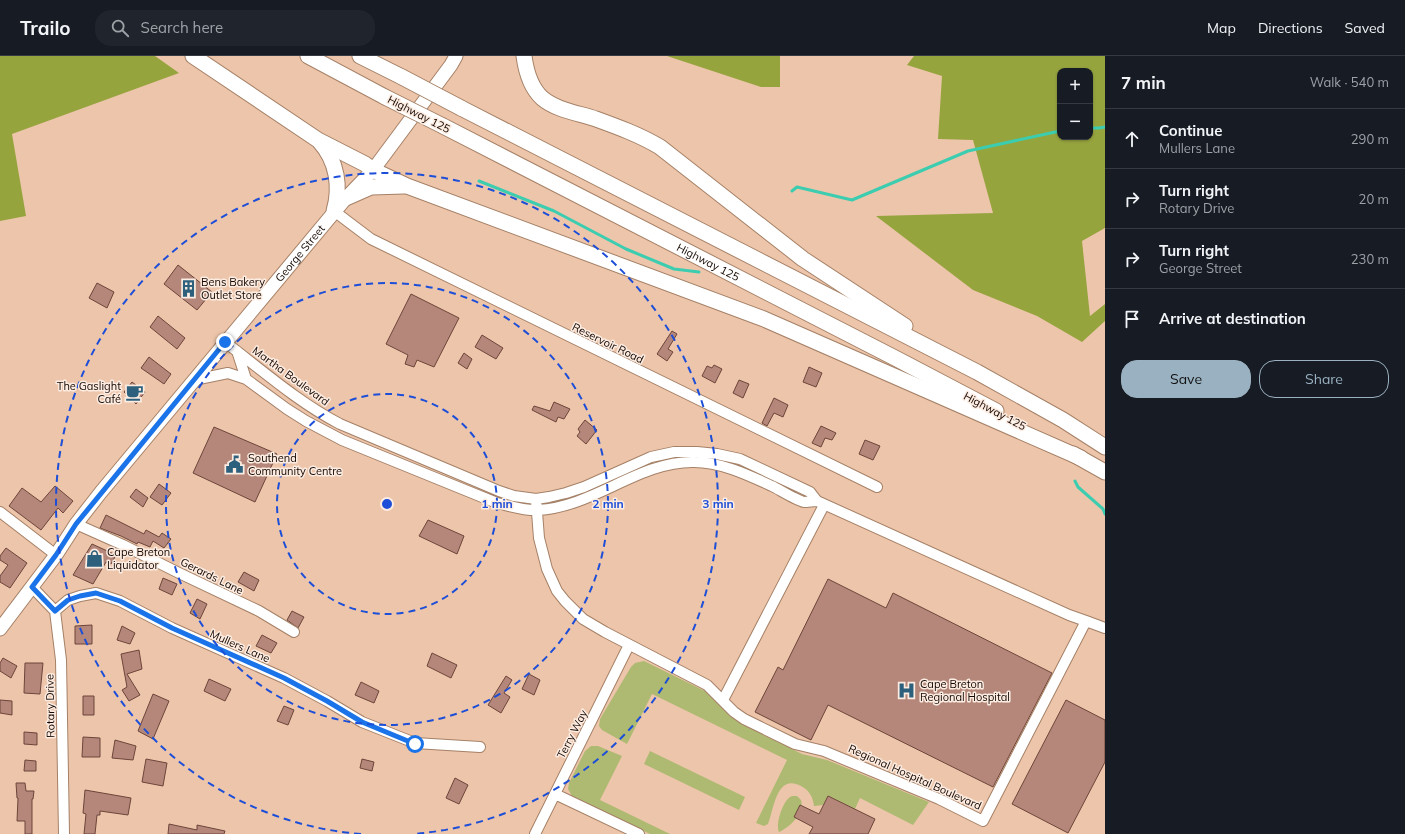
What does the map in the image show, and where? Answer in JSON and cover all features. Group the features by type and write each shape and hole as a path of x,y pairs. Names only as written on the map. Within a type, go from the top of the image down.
{"highway":[{"path":"193,56 318,140 365,164 373,170 407,186 764,319 1081,458"},
{"name":"Highway 125","path":"308,56 385,97 897,359 1010,419 1105,472"},
{"path":"360,56 977,372 1063,420 1105,447"},
{"path":"524,56 529,79 535,91 542,98 565,110 627,130 660,147 803,259 977,372"},
{"path":"318,140 326,150 336,170 338,185 334,211"},
{"path":"346,198 371,188 407,186"}],"main road":[{"name":"George Street","path":"0,629 56,555 76,524 334,211 373,170 453,60 467,56"}],"street":[{"name":"Reservoir Road","path":"334,211 371,239 877,488"},
{"path":"225,342 237,351"},
{"name":"Martha Boulevard","path":"237,351 246,379"},
{"name":"Martha Boulevard","path":"237,351 303,403 340,424 499,492 536,499"},
{"path":"194,380 228,373 246,379 300,417 342,440 497,503 515,507 536,510 564,506 582,500 641,474 667,465 694,462 723,466 753,477 804,502 820,503 1069,614 1105,628"},
{"path":"629,645 583,619 565,601 558,591 544,559 539,538 536,499 566,493 584,487 651,457 674,452 696,452 717,454 740,459 810,492 820,503"},
{"path":"723,700 820,503"},
{"path":"0,512 56,555"},
{"name":"Gerards Lane","path":"76,524 123,545 179,574 259,611 294,632"},
{"path":"32,587 55,611"},
{"name":"Mullers Lane","path":"55,611 68,600 96,593 120,601 172,628 284,678 362,722 415,744 480,747"},
{"name":"Rotary Drive","path":"55,611 61,660 64,834"},
{"name":"Regional Hospital Boulevard","path":"629,645 707,685 739,716 790,742 824,751 939,799 983,821 1086,621"},
{"name":"Terry Way","path":"535,834 629,645"},
{"path":"555,794 639,834"}],"green space":[{"path":"0,56 155,56 179,73 12,134 26,216 0,221"},
{"path":"667,56 780,56 780,87 761,87"},
{"path":"914,56 1105,56 1105,228 1082,241 1090,316 1105,304 1105,321 1082,342 1037,316 973,290 876,216 993,213 973,140 938,139 942,76 907,65"},
{"path":"644,661 705,691 738,722 802,754 827,760 929,802 913,825 860,798 855,809 828,796 823,805 814,806 812,797 808,792 801,786 793,783 786,784 777,795 768,824 764,826 756,823 787,760 652,694 627,744 602,730 599,726 600,719 631,667 635,663"},
{"path":"591,746 598,746 622,756 600,800 670,834 650,834 572,796 568,789 569,783 585,751"},
{"path":"650,751 745,797 739,810 644,764"},
{"path":"792,796 797,796 801,800 801,810 796,819 788,827 779,832 778,824 781,812 786,802"}],"building":[{"name":"Bens Bakery Outlet Store","path":"178,265 212,292 197,310 164,284"},
{"path":"97,283 114,292 107,308 89,298"},
{"path":"411,294 459,318 434,367 417,360 414,367 405,364 408,355 386,344"},
{"path":"158,316 185,338 177,349 150,327"},
{"path":"672,331 677,334 668,349 673,352 667,361 657,354"},
{"path":"482,335 503,348 496,359 475,347"},
{"path":"464,353 472,359 467,369 458,363"},
{"path":"149,357 171,374 164,384 141,368"},
{"path":"714,365 722,369 715,383 702,376 707,366 712,368"},
{"path":"809,367 822,373 816,387 803,382"},
{"path":"739,380 749,384 743,398 733,393"},
{"path":"132,382 145,392 136,404 124,392"},
{"path":"774,398 788,405 783,417 774,413 767,426 762,423"},
{"path":"554,402 570,409 564,419 558,417 556,422 532,410 534,406 550,411"},
{"path":"585,420 597,430 586,444 577,436 580,432 578,429"},
{"path":"821,426 836,433 832,440 825,438 821,447 812,443"},
{"name":"Southend Community Centre","path":"214,427 277,454 255,502 193,473"},
{"path":"865,440 880,446 873,460 859,454"},
{"path":"159,484 171,493 162,505 150,497"},
{"path":"55,486 73,501 63,513 58,508 41,530 9,506 22,488 41,502"},
{"path":"136,489 148,498 143,507 130,497"},
{"path":"106,515 144,534 146,530 159,537 162,533 171,539 164,548 153,541 150,547 138,542 137,544 100,528"},
{"path":"428,520 464,536 457,554 419,536"},
{"path":"92,544 116,555 111,564 106,562 93,584 73,575"},
{"path":"6,548 27,563 10,588 0,582 0,576 8,565 0,560 0,556"},
{"path":"244,572 259,580 254,591 238,582"},
{"path":"163,578 177,584 172,595 159,589"},
{"name":"Cape Breton Regional Hospital","path":"828,579 886,608 893,593 1052,673 993,787 828,705 811,740 755,712 778,667 783,670"},
{"path":"197,599 207,604 200,619 190,613"},
{"path":"292,611 304,617 298,628 287,620"},
{"path":"92,625 92,644 75,644 75,626"},
{"path":"122,626 135,633 130,644 117,640"},
{"path":"262,635 277,643 271,653 256,646"},
{"path":"139,650 142,669 127,674 140,695 129,701 122,690 127,687 121,654"},
{"path":"432,653 457,665 451,678 427,666"},
{"path":"3,658 17,666 11,678 0,671 0,663"},
{"path":"25,663 43,663 40,694 24,693"},
{"path":"529,674 540,680 534,695 522,689"},
{"path":"506,676 512,680 504,693 510,697 501,713 488,705"},
{"path":"209,679 231,689 225,701 204,691"},
{"path":"361,682 379,691 374,703 355,695"},
{"path":"153,694 169,701 153,739 138,731"},
{"path":"83,696 94,696 94,715 83,715"},
{"path":"0,700 12,701 12,715 0,713"},
{"path":"1066,700 1105,720 1105,762 1068,833 1012,804"},
{"path":"284,706 294,710 288,725 277,721"},
{"path":"24,732 37,733 37,745 24,744"},
{"path":"83,737 100,738 100,757 82,757"},
{"path":"115,740 136,746 133,760 112,758"},
{"path":"146,759 167,763 163,786 142,782"},
{"path":"362,759 374,762 372,771 360,768"},
{"path":"25,760 36,761 36,771 24,771"},
{"path":"455,778 468,785 459,804 446,798"},
{"path":"16,783 25,783 26,791 34,791 32,799 32,834 25,834 25,821 17,821 18,798"},
{"path":"85,790 131,798 128,815 100,811 100,815 97,815 95,834 84,834 86,814 83,813"},
{"path":"828,796 875,819 868,834 809,834 813,827 794,817 800,805 819,814"},
{"path":"169,824 197,830 197,825 225,831 224,834 168,834"}],"waterway":[{"path":"1093,128 1105,127"},
{"path":"792,191 797,187 852,200 968,151 1057,132"},
{"path":"479,181 554,211 626,249 674,269 699,272"},
{"path":"1075,481 1078,487 1103,509 1105,514"}],"place":[{"name":"Bens Bakery Outlet Store","path":"188,288"},
{"name":"The Gaslight Café","path":"134,392"},
{"name":"Southend Community Centre","path":"235,464"},
{"name":"Cape Breton Liquidator","path":"94,558"},
{"name":"Cape Breton Regional Hospital","path":"907,690"}],"route":[{"path":"225,342 101,492 76,524 56,555 32,587 55,611 68,600 96,593 120,601 172,628 284,678 362,722 415,744"}]}
